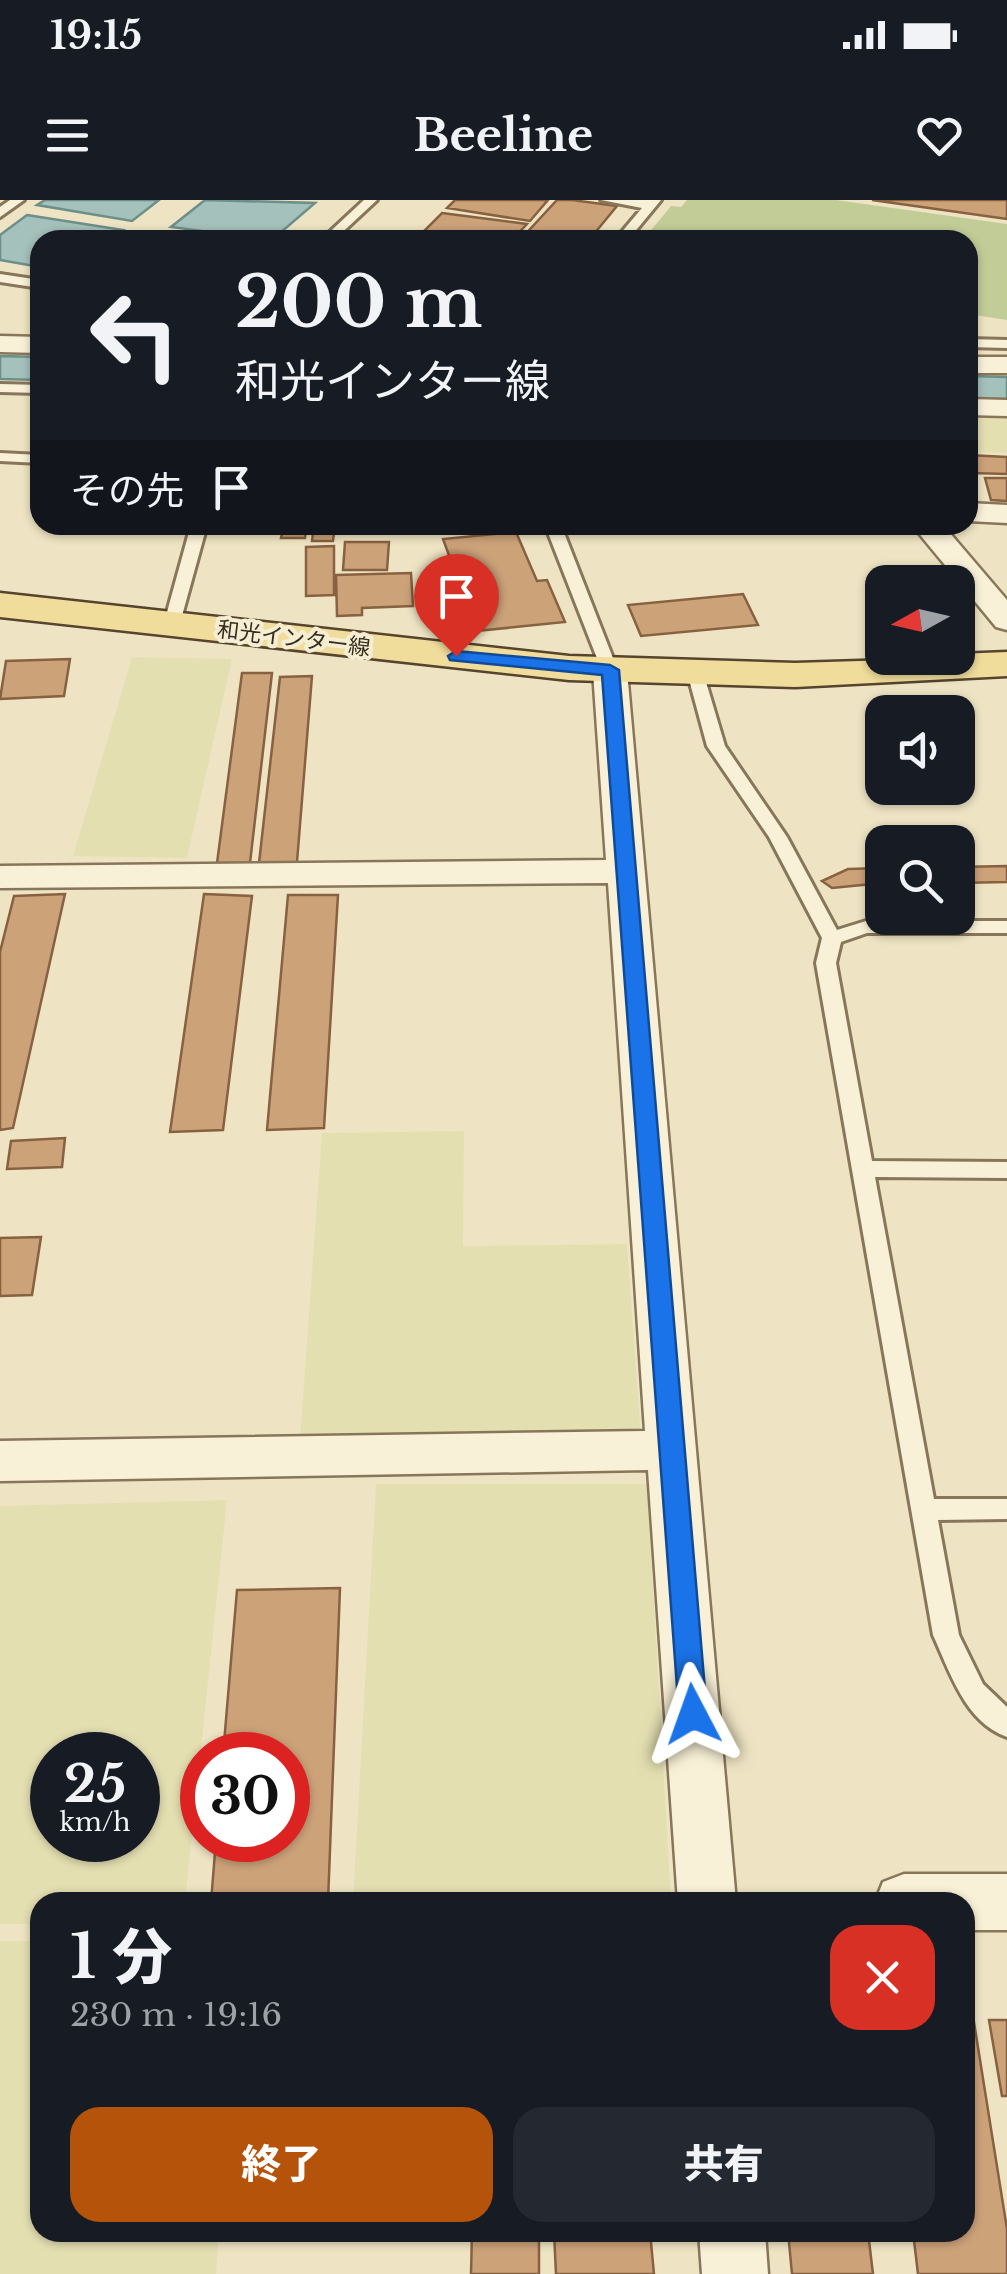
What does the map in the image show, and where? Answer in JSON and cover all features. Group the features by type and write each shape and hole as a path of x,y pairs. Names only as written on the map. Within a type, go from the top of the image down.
{"main road":[{"name":"和光インター線","path":"0,605 610,670 795,674 1007,664"}],"street":[{"path":"0,344 30,345"},
{"path":"978,365 1007,366"},
{"path":"978,407 1007,408"},
{"path":"978,513 1007,514"},
{"path":"935,535 1007,620"},
{"path":"610,670 707,1892"},
{"path":"0,877 626,870"},
{"path":"0,1460 673,1450"},
{"path":"975,1902 1007,1902"},
{"path":"733,2242 736,2274"}],"lane":[{"path":"0,213 18,200"},
{"path":"337,230 371,200"},
{"path":"607,200 653,203"},
{"path":"630,230 653,203"},
{"path":"0,278 30,282"},
{"path":"978,343 1007,344"},
{"path":"0,388 30,389"},
{"path":"0,458 30,458"},
{"path":"172,623 196,535"},
{"path":"556,535 610,670"},
{"path":"694,672 716,746 778,837 832,938 826,963 946,1635 973,1693 1007,1725"},
{"path":"832,938 866,928 1007,927"},
{"path":"863,1169 1007,1170"},
{"path":"924,1510 1007,1509"}],"shaded area":[{"path":"978,411 1007,412 1007,453 978,452"},
{"path":"132,657 232,659 187,858 73,856"},
{"path":"464,1131 463,1246 627,1244 641,1438 300,1440 322,1133"},
{"path":"376,1484 647,1484 670,1892 354,1892"},
{"path":"227,1500 203,1732 180,1732 180,1862 189,1862 186,1892 30,1892 30,1924 0,1924 0,1506"},
{"path":"0,1941 30,1941 30,2242 218,2242 216,2274 0,2274"}],"green space":[{"path":"687,200 836,200 1007,224 1007,320 978,316 978,230 651,230 671,206 681,207"}],"water":[{"path":"45,200 159,200 132,221 37,205"},
{"path":"205,200 315,203 284,230 171,227"},
{"path":"27,215 123,230 30,230 30,265 0,260 0,235"},
{"path":"0,356 30,357 30,380 0,379"},
{"path":"978,376 1007,377 1007,400 978,399"}],"building":[{"path":"455,200 548,200 530,221 447,208"},
{"path":"557,200 617,206 597,230 529,230"},
{"path":"872,200 1007,200 1007,219"},
{"path":"442,213 527,224 521,230 425,230"},
{"path":"978,456 1007,457 1007,474 978,473"},
{"path":"985,478 1007,478 1007,501 991,500"},
{"path":"282,535 305,535 305,538 281,538"},
{"path":"313,535 334,535 333,541 312,541"},
{"path":"517,535 537,581 547,580 565,622 477,631 443,539"},
{"path":"345,542 389,542 387,570 343,570"},
{"path":"334,546 334,595 306,596 306,547"},
{"path":"411,573 413,606 362,608 362,615 337,616 336,575"},
{"path":"743,594 758,625 641,636 628,605"},
{"path":"70,659 64,696 0,699 6,661"},
{"path":"242,673 272,673 250,863 217,863"},
{"path":"312,676 297,862 259,863 280,677"},
{"path":"1007,866 1007,882 975,883 975,867"},
{"path":"865,868 865,885 832,888 822,881 848,869"},
{"path":"65,894 13,1128 0,1130 0,952 14,896"},
{"path":"204,894 252,896 223,1130 170,1132"},
{"path":"288,895 338,895 324,1128 267,1130"},
{"path":"65,1138 62,1167 7,1169 11,1141"},
{"path":"41,1237 32,1295 0,1296 0,1238"},
{"path":"340,1588 328,1892 212,1892 214,1862 310,1862 310,1732 225,1732 237,1590"},
{"path":"989,2020 1007,2020 1007,2096 1002,2096"},
{"path":"975,2029 1007,2229 1007,2274 918,2274 914,2242 975,2242"},
{"path":"472,2242 539,2242 539,2274 471,2274"},
{"path":"554,2242 651,2242 654,2274 556,2274"},
{"path":"789,2242 869,2242 873,2274 792,2274"}],"route":[{"path":"456,656 610,670 693,1714"}]}
